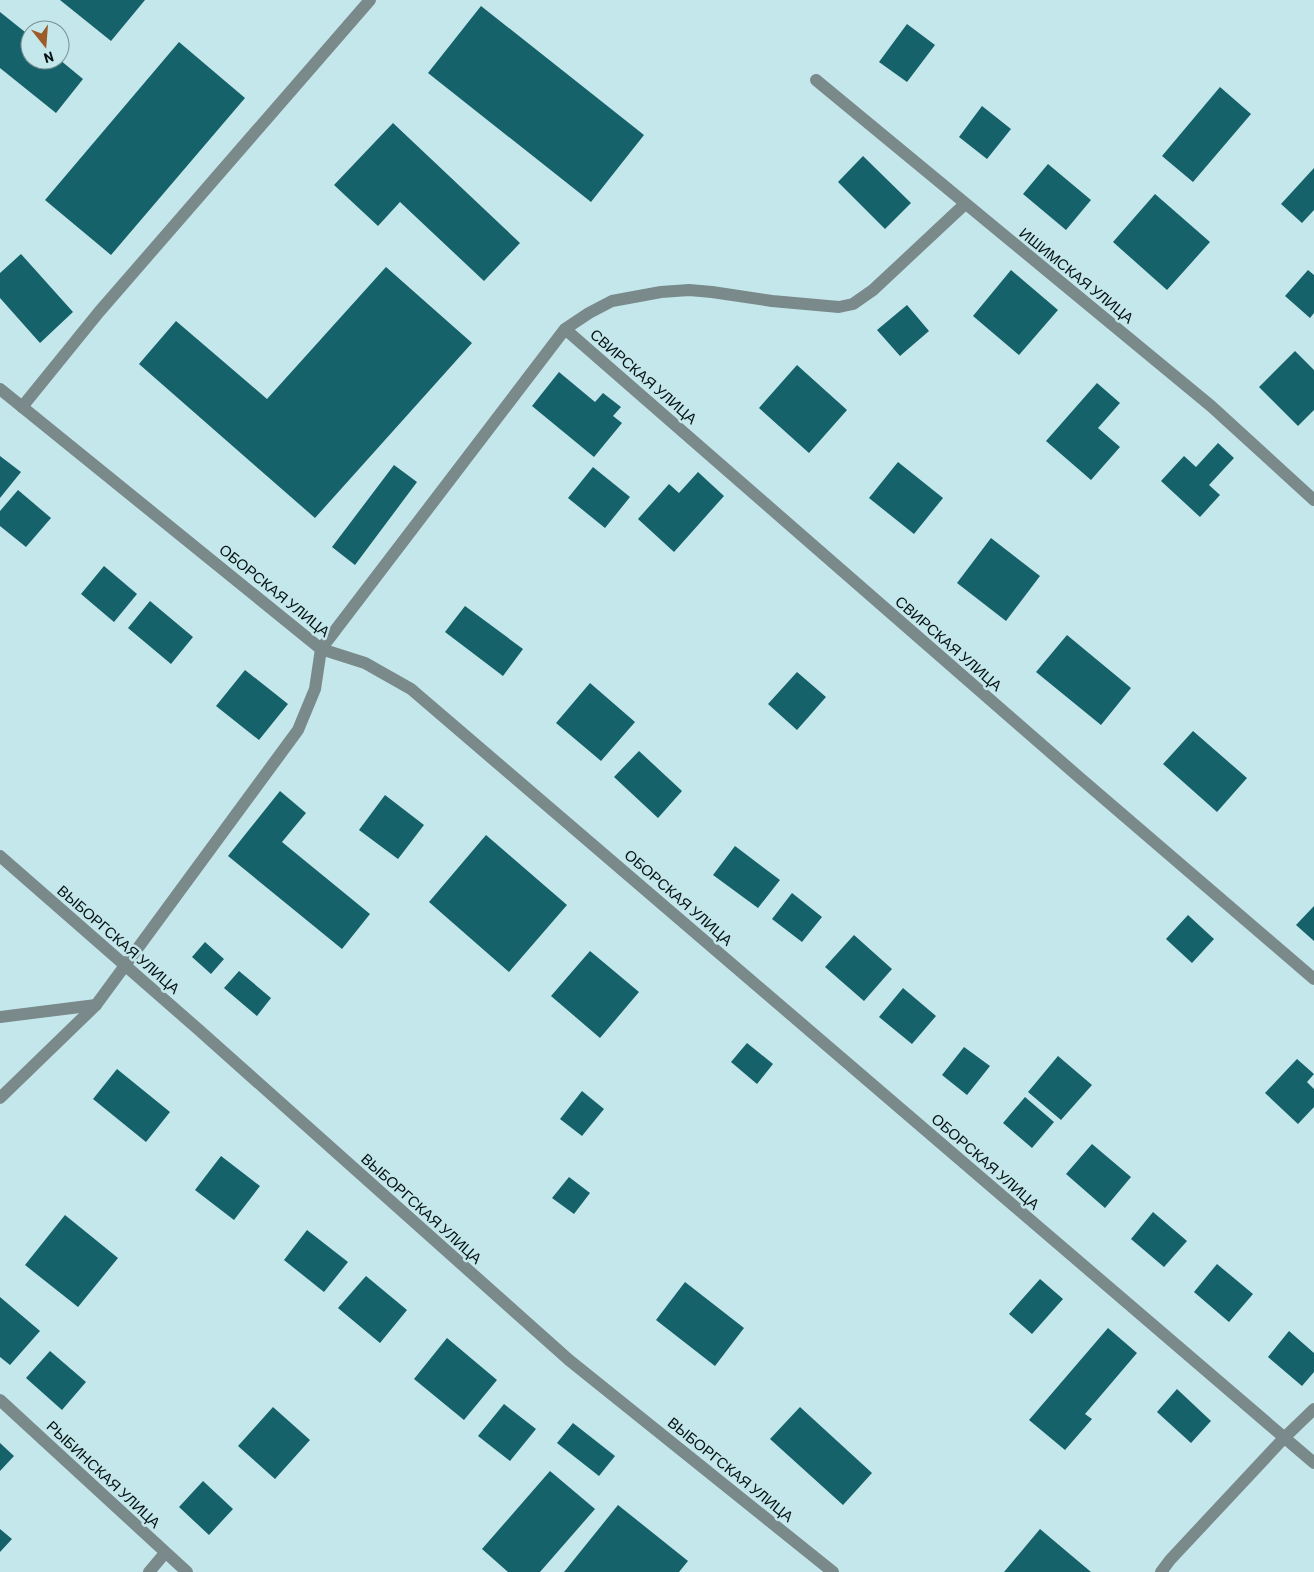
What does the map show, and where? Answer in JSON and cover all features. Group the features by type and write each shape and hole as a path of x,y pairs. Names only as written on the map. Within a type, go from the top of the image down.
{"street":[{"path":"22,407 99,312 370,0"},
{"name":"ИШИМСКАЯ УЛИЦА","path":"816,80 1211,406 1314,500"},
{"path":"0,1098 96,1005 126,966 298,730 315,689 321,649 564,328 612,302 661,292 689,290 772,301 839,307 853,304 873,290 965,204"},
{"name":"СВИРСКАЯ УЛИЦА","path":"564,328 1080,778 1314,979"},
{"name":"ОБОРСКАЯ УЛИЦА","path":"0,389 321,649 365,663 411,688 1314,1463"},
{"name":"ВЫБОРГСКАЯ УЛИЦА","path":"0,856 569,1360 833,1572"},
{"path":"0,1016 96,1005"},
{"name":"РЫБИНСКАЯ УЛИЦА","path":"0,1400 187,1572"},
{"path":"1161,1572 1284,1438 1314,1409"},
{"path":"149,1572 166,1553"}],"building":[{"path":"60,0 145,0 111,41"},
{"path":"481,6 644,135 591,202 428,73"},
{"path":"0,12 20,28 20,70 70,70 70,68 83,79 56,113 0,68"},
{"path":"907,24 935,45 907,82 879,62"},
{"path":"179,42 245,98 111,255 45,200"},
{"path":"1220,87 1251,114 1193,182 1162,156"},
{"path":"982,106 1011,129 987,159 959,137"},
{"path":"393,123 520,243 484,281 400,202 378,226 334,185"},
{"path":"863,156 911,203 885,229 838,182"},
{"path":"1048,164 1091,200 1066,230 1023,194"},
{"path":"1314,168 1314,210 1302,223 1281,204"},
{"path":"1155,194 1210,242 1167,290 1113,242"},
{"path":"21,254 73,312 40,343 0,298 0,273"},
{"path":"386,267 472,343 315,518 139,364 176,321 267,399"},
{"path":"1011,270 1058,310 1019,355 973,316"},
{"path":"1308,270 1314,275 1314,313 1310,318 1285,296"},
{"path":"907,305 929,331 900,356 877,330"},
{"path":"1295,351 1314,370 1314,410 1298,426 1259,387"},
{"path":"797,365 847,410 809,453 759,408"},
{"path":"559,372 595,402 603,393 621,407 613,416 622,423 594,457 532,406"},
{"path":"1097,383 1120,403 1098,428 1120,447 1091,480 1046,441"},
{"path":"1218,443 1234,458 1209,485 1220,495 1200,517 1161,481 1184,456 1196,467"},
{"path":"0,456 21,472 0,498"},
{"path":"898,462 943,498 914,534 869,498"},
{"path":"394,465 417,482 355,565 332,547"},
{"path":"593,467 630,497 605,528 568,498"},
{"path":"698,472 724,496 674,552 638,519 669,484 679,493"},
{"path":"18,490 51,518 26,547 0,526 0,511"},
{"path":"991,538 1040,576 1006,621 957,583"},
{"path":"104,566 137,594 114,622 81,594"},
{"path":"150,601 193,637 171,664 128,628"},
{"path":"465,606 523,649 503,676 445,632"},
{"path":"1067,635 1131,688 1101,725 1036,672"},
{"path":"245,670 288,704 259,740 216,706"},
{"path":"797,672 826,697 797,730 768,704"},
{"path":"590,683 635,722 601,761 556,723"},
{"path":"1193,731 1247,778 1217,812 1163,764"},
{"path":"639,751 682,791 658,818 614,777"},
{"path":"280,791 306,813 282,842 370,914 342,949 228,856"},
{"path":"385,795 424,825 398,859 359,830"},
{"path":"486,835 567,905 509,972 429,902"},
{"path":"735,846 780,880 758,908 713,875"},
{"path":"792,893 822,917 802,942 772,919"},
{"path":"1314,906 1314,941 1296,925"},
{"path":"1188,915 1214,939 1192,963 1166,939"},
{"path":"854,935 892,969 864,1001 825,967"},
{"path":"205,942 224,959 211,974 192,957"},
{"path":"590,951 639,992 600,1038 551,996"},
{"path":"239,971 271,998 257,1016 224,988"},
{"path":"903,988 936,1016 912,1044 879,1017"},
{"path":"747,1043 773,1064 757,1084 731,1062"},
{"path":"964,1047 990,1066 967,1095 942,1075"},
{"path":"1058,1056 1092,1085 1061,1120 1028,1092"},
{"path":"1297,1059 1314,1074 1307,1082 1314,1089 1314,1107 1298,1124 1265,1093"},
{"path":"117,1069 170,1112 146,1142 93,1099"},
{"path":"582,1091 604,1109 582,1136 560,1119"},
{"path":"1025,1097 1054,1122 1032,1148 1003,1123"},
{"path":"1092,1144 1131,1177 1105,1208 1066,1174"},
{"path":"221,1156 260,1186 234,1220 195,1190"},
{"path":"569,1177 590,1193 574,1214 552,1198"},
{"path":"1153,1212 1187,1241 1164,1267 1131,1239"},
{"path":"65,1215 118,1258 78,1307 25,1265"},
{"path":"307,1230 348,1262 324,1292 284,1260"},
{"path":"1217,1264 1253,1294 1229,1322 1194,1292"},
{"path":"366,1276 407,1310 380,1343 338,1308"},
{"path":"1040,1279 1063,1299 1032,1334 1009,1314"},
{"path":"685,1282 744,1328 715,1366 656,1320"},
{"path":"0,1297 40,1331 10,1365 0,1357"},
{"path":"1108,1328 1137,1353 1085,1414 1092,1419 1065,1450 1029,1420"},
{"path":"1289,1331 1314,1353 1314,1372 1302,1386 1268,1357"},
{"path":"447,1338 497,1380 464,1420 414,1379"},
{"path":"50,1351 86,1382 62,1410 26,1378"},
{"path":"1177,1389 1211,1421 1191,1443 1157,1412"},
{"path":"504,1404 536,1429 510,1461 478,1436"},
{"path":"273,1407 310,1440 275,1479 238,1446"},
{"path":"800,1407 872,1473 843,1505 770,1439"},
{"path":"573,1423 615,1456 599,1476 557,1443"},
{"path":"0,1443 14,1456 0,1471"},
{"path":"550,1471 595,1509 540,1572 508,1572 482,1549"},
{"path":"203,1481 233,1509 209,1535 179,1507"},
{"path":"618,1505 688,1561 679,1572 564,1572"},
{"path":"0,1529 12,1539 0,1552"},
{"path":"1040,1529 1091,1572 1004,1572"}]}
